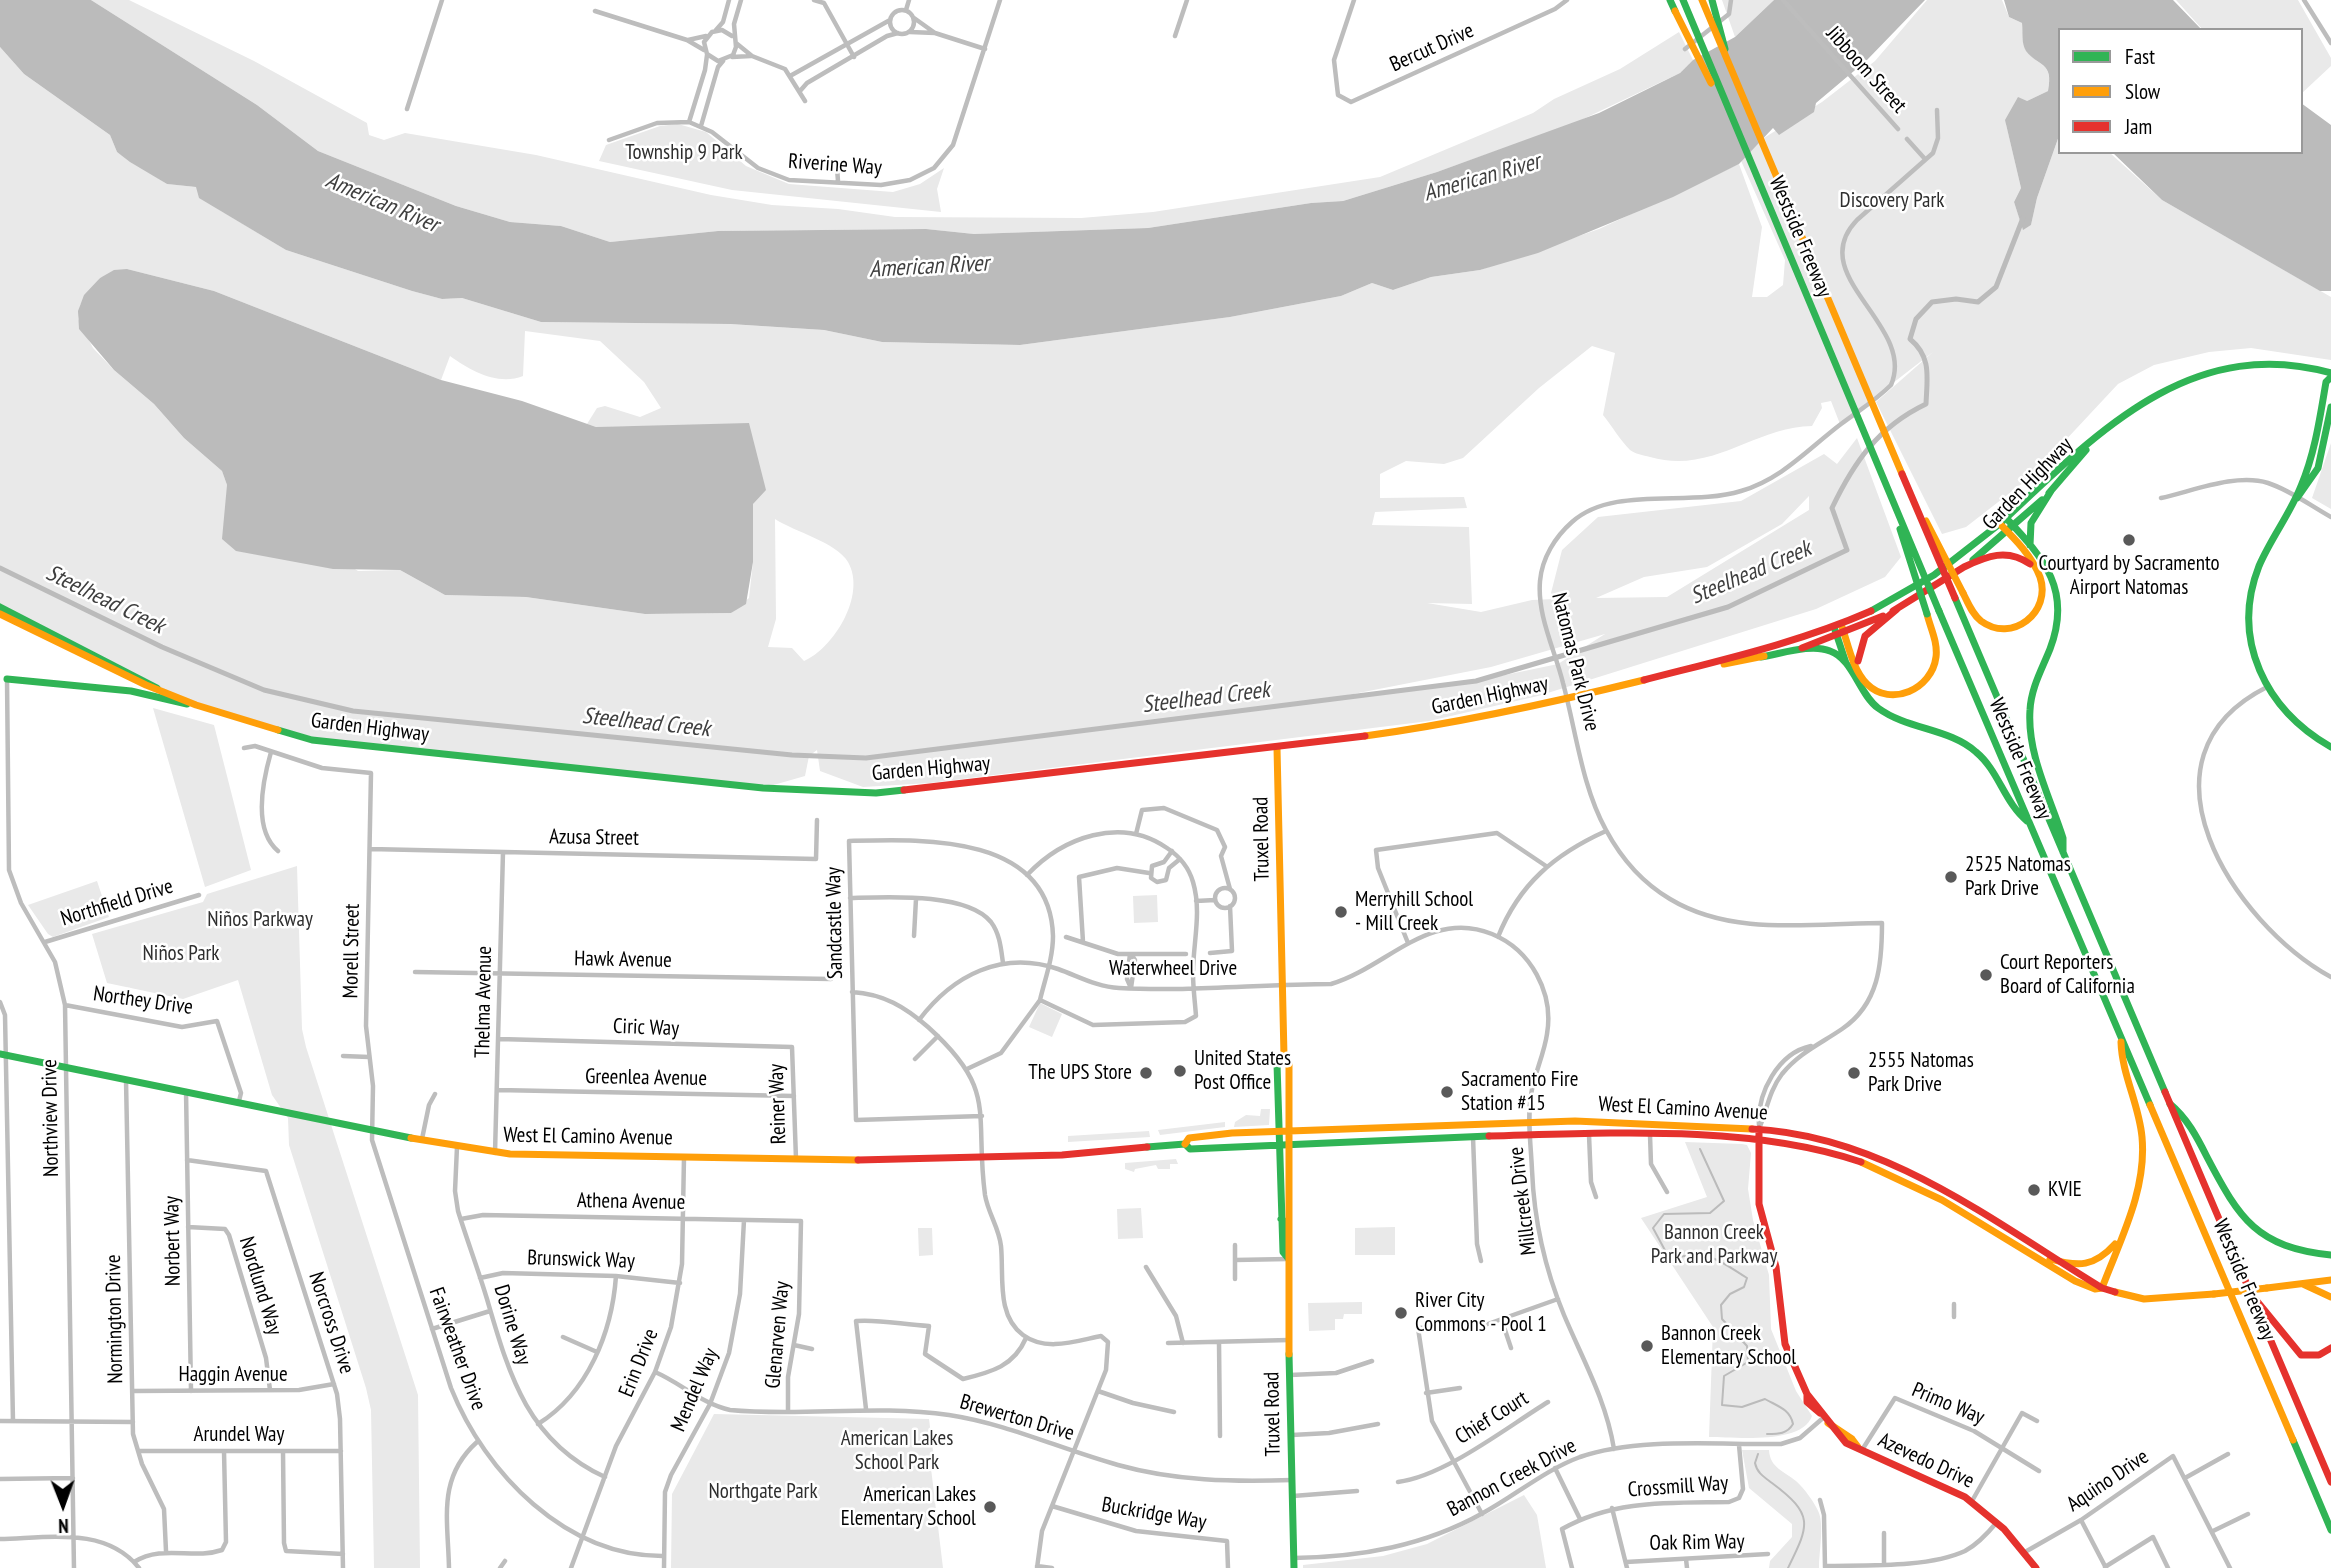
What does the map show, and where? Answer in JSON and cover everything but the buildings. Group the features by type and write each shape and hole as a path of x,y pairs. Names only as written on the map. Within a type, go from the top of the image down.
{"main road":[{"path":"1670,0 1735,130"},
{"name":"Westside Freeway","path":"1682,0 2028,822 2331,1530"},
{"name":"Westside Freeway","path":"1702,0 1731,74 2331,1482"},
{"path":"1712,0 1731,74"},
{"name":"Garden Highway","path":"196,705 295,736 337,744 821,792 935,789 1460,723 1758,651 1837,626 1934,575 2003,521 2101,432 2146,397 2173,383 2204,373 2263,365 2331,375"},
{"path":"2331,375 2326,382 2314,453 2297,498 2263,558 2250,604 2253,652 2267,687 2293,721 2331,747"},
{"path":"2297,498 2306,490 2319,463 2331,407"},
{"name":"Garden Highway","path":"1667,674 1800,648 1841,634 1897,609 1964,567 2011,529 2051,491 2101,432"},
{"path":"1903,477 1963,593 1981,621 1993,628 2014,628 2031,619 2040,607 2042,592 2037,573 2011,529"},
{"path":"2030,546 2031,523 2051,491"},
{"path":"1837,626 1868,685 1884,695 1900,695 1920,686 1932,672 1936,657 1927,614 1891,498"},
{"path":"2003,521 2030,546 2054,580 2061,604 2058,631 2034,691 2030,721 2034,745 2063,838 2063,856"},
{"path":"1964,567 1991,555 2004,553 2025,559 2037,573"},
{"path":"0,607 150,681 158,689"},
{"path":"1858,669 1859,650 1864,636 1897,609"},
{"path":"0,614 196,705"},
{"path":"1841,634 1849,671"},
{"path":"1761,657 1822,648 1837,654 1877,708 1957,739 1978,754 1995,774 2016,813 2028,822"},
{"path":"3,679 131,691 196,705"},
{"name":"Truxel Road","path":"1277,748 1284,1056 1289,1064 1289,1340 1294,1568"},
{"path":"2102,1288 2139,1182 2143,1153 2138,1118 2120,1060 2121,1038"},
{"name":"West El Camino Avenue","path":"3,1054 495,1153 796,1160 984,1157 1118,1152 1185,1144 1189,1138 1290,1130 1531,1122 1637,1122 1759,1129 1827,1141 1911,1171 2050,1259 2102,1288 2144,1299 2214,1294 2331,1280"},
{"name":"Truxel Road","path":"1284,1056 1277,1064 1278,1144 1283,1252 1289,1255"},
{"path":"2169,1104 2187,1117 2232,1205 2254,1230 2290,1250 2331,1255"},
{"name":"Azevedo Drive","path":"1759,1129 1757,1191 1776,1267 1782,1331 1789,1356 1807,1394 1807,1402 1849,1445 1935,1481 1972,1501 1997,1522 2036,1568"},
{"name":"West El Camino Avenue","path":"1185,1144 1190,1149 1531,1134 1650,1135 1758,1140 1836,1154 1884,1171 1925,1191 2075,1281 2095,1289 2102,1288"},
{"path":"2050,1259 2086,1266 2102,1259 2118,1241"},
{"path":"2303,1284 2331,1297"},
{"path":"2252,1297 2272,1315 2294,1350 2310,1356 2331,1348"}],"street":[{"path":"407,108 442,0"},
{"path":"687,40 709,35 716,30 723,22 729,0"},
{"path":"741,0 732,36 735,43 752,56 776,64 790,75 806,101"},
{"path":"814,0 824,2 854,57"},
{"path":"906,10 909,0"},
{"path":"800,91 807,83 887,36 898,33 935,33 985,49 1000,0"},
{"path":"1175,36 1187,0"},
{"name":"Bercut Drive","path":"1354,0 1334,64 1338,95 1346,102 1354,101 1555,9 1567,0"},
{"path":"1685,49 1729,14 1731,0"},
{"name":"Jibboom Street","path":"1783,0 1898,129"},
{"path":"2304,0 2331,43"},
{"path":"906,10 935,33"},
{"path":"790,75 890,20 894,13 906,10"},
{"path":"595,11 687,40 714,60 723,61"},
{"path":"909,32 914,18"},
{"path":"890,20 893,30 898,33"},
{"path":"716,30 732,36"},
{"path":"689,122 705,70 709,35"},
{"path":"730,58 735,43"},
{"name":"Riverine Way","path":"609,140 657,123 689,122 701,127 751,164 770,174 802,182 838,180 881,185 904,182 929,171 944,158 956,139 985,49"},
{"path":"701,127 718,67 730,58 752,56"},
{"name":"Natomas Park Drive","path":"1759,1129 1760,1106 1773,1075 1796,1050 1843,1029 1869,999 1880,973 1882,923 1754,924 1715,918 1687,908 1652,886 1629,865 1606,831 1594,802 1546,626 1540,592 1542,568 1554,542 1574,520 1612,503 1705,499 1760,484 1795,464 1891,386 1895,370 1890,345 1842,264 1842,242 1846,232 1857,220 1937,147 1937,110"},
{"name":"Jibboom Street","path":"1907,139 1925,159"},
{"path":"837,168 838,180"},
{"path":"2161,498 2248,480 2271,484 2331,517"},
{"name":"Northview Drive","path":"3,679 3,769 11,877 22,905 45,942 58,973 65,1005 74,1568"},
{"path":"2267,687 2235,707 2213,735 2202,770 2202,817 2220,866 2245,904 2292,951 2331,977"},
{"path":"244,748 255,746 271,752 262,796 268,838 278,851"},
{"name":"Morell Street","path":"271,752 336,772 371,773 366,1026 373,1086 372,1128"},
{"path":"1136,834 1142,810 1164,808 1217,830 1225,847 1221,856 1230,889 1234,894 1230,906 1232,951 1210,953"},
{"name":"Azusa Street","path":"370,849 816,859 817,820"},
{"path":"1498,937 1515,903 1546,866 1573,847 1606,831"},
{"path":"967,1069 1001,1053 1040,1000 1093,1025 1185,1022 1196,1016 1196,901 1191,877 1172,851 1136,834 1110,832 1078,839 1049,855 1027,875"},
{"path":"1408,943 1378,868 1376,850 1494,833 1507,837 1546,866"},
{"name":"Sandcastle Way","path":"982,1116 856,1120 849,841 915,840 980,849 1007,859 1027,875 1043,898 1050,916 1052,945 1040,1000"},
{"path":"1149,873 1152,866 1164,862 1172,851"},
{"name":"Thelma Avenue","path":"495,1153 503,852"},
{"path":"1083,942 1079,877 1117,868 1149,873 1154,881 1164,882 1170,874 1169,868 1180,859"},
{"path":"1230,889 1222,888 1216,892 1215,900 1218,906 1230,906"},
{"name":"Northfield Drive","path":"45,942 199,895"},
{"path":"850,898 916,899 964,906 979,912 997,933 1003,963"},
{"path":"914,936 916,899"},
{"path":"1196,901 1215,900"},
{"name":"Millcreek Drive","path":"1283,983 1331,984 1343,981 1408,943 1434,930 1449,928 1479,930 1498,937 1521,953 1533,968 1547,1004 1547,1034 1531,1096 1531,1134 1538,1221 1558,1299 1604,1402 1614,1449"},
{"path":"1066,937 1118,954 1186,954"},
{"path":"1131,953 1127,979 1131,988"},
{"name":"Waterwheel Drive","path":"919,1020 954,983 975,971 1003,963 1049,966 1106,987 1283,983"},
{"name":"Hawk Avenue","path":"415,972 831,979"},
{"path":"852,992 889,999 938,1036 967,1069 979,1096 986,1201 1001,1244 1006,1311 1014,1326 1026,1338 1050,1345 1101,1336 1106,1339 1108,1363 1039,1542 1037,1567 1052,1568"},
{"path":"0,1002 5,1011 3,1054 7,1114 13,1421"},
{"name":"Northey Drive","path":"65,1005 182,1027 217,1021 241,1093 239,1101"},
{"path":"915,1059 938,1036"},
{"name":"Ciric Way","path":"499,1039 792,1047"},
{"name":"Reiner Way","path":"792,1047 796,1160"},
{"path":"343,1056 369,1057"},
{"name":"Normington Drive","path":"126,1079 133,1422 138,1451 164,1509 166,1551"},
{"name":"Greenlea Avenue","path":"498,1090 794,1096"},
{"name":"Norbert Way","path":"186,1091 191,1391"},
{"path":"422,1139 429,1104 435,1094"},
{"path":"0,1114 7,1114"},
{"name":"Fairweather Drive","path":"372,1128 372,1140 451,1388 477,1442 520,1493 549,1515 584,1535 631,1552 664,1556"},
{"path":"1589,1135 1591,1182 1596,1197"},
{"path":"1650,1135 1651,1164 1667,1192"},
{"path":"1473,1137 1477,1244 1481,1261"},
{"name":"Dorine Way","path":"457,1147 455,1191 461,1219 512,1381 538,1424 566,1454 605,1477"},
{"name":"Erin Drive","path":"571,1568 616,1446 655,1372 671,1326 680,1283 684,1157"},
{"name":"Norcross Drive","path":"187,1160 266,1171 334,1384 341,1451 344,1568"},
{"path":"0,1169 8,1169"},
{"name":"Athena Avenue","path":"461,1219 484,1215 801,1222"},
{"name":"Mendel Way","path":"664,1568 664,1501 668,1483 710,1404 735,1327 742,1274 744,1220"},
{"name":"Glenarven Way","path":"788,1410 788,1377 799,1314 801,1222"},
{"path":"0,1227 9,1226"},
{"name":"Nordlund Way","path":"188,1227 217,1227 225,1229 229,1235 266,1358 270,1390"},
{"path":"1235,1245 1235,1279"},
{"path":"1235,1260 1289,1255"},
{"path":"1146,1267 1176,1317 1183,1342"},
{"name":"Brunswick Way","path":"480,1278 503,1273 616,1276 680,1283"},
{"path":"538,1424 571,1396 597,1352 610,1315 616,1276"},
{"path":"1482,1514 1432,1421 1418,1328 1473,1326 1502,1321 1558,1299"},
{"path":"1954,1304 1954,1317"},
{"path":"432,1329 490,1311"},
{"path":"866,1410 856,1321 875,1319 885,1324 929,1326 925,1354 963,1379 987,1373 1018,1356 1026,1338"},
{"path":"1502,1321 1511,1348"},
{"path":"563,1337 597,1352"},
{"path":"1168,1343 1289,1340"},
{"path":"1219,1342 1220,1436"},
{"path":"794,1345 812,1349"},
{"path":"1290,1375 1336,1373 1372,1361"},
{"name":"Brewerton Drive","path":"655,1372 677,1381 710,1404 738,1410 924,1412 975,1420 1026,1433 1118,1465 1180,1478 1226,1482 1292,1480"},
{"name":"Haggin Avenue","path":"133,1391 312,1389 334,1384"},
{"path":"1426,1392 1460,1388"},
{"path":"1098,1391 1174,1412"},
{"name":"Primo Way","path":"1860,1449 1895,1398 1959,1424 2039,1471"},
{"name":"Chief Court","path":"1398,1482 1452,1460 1548,1402"},
{"path":"1972,1501 2022,1413 2037,1421"},
{"name":"Bannon Creek Drive","path":"1294,1558 1333,1558 1390,1549 1433,1536 1482,1514 1555,1468 1579,1458 1614,1449 1794,1440 1823,1418"},
{"path":"0,1421 133,1422"},
{"path":"1292,1435 1329,1433 1378,1424"},
{"path":"449,1568 448,1488 458,1462 477,1442"},
{"name":"Crossmill Way","path":"1580,1519 1612,1508 1648,1503 1733,1501 1739,1498 1743,1489 1739,1444"},
{"name":"Arundel Way","path":"138,1451 341,1451"},
{"path":"134,1562 150,1554 166,1551 213,1553 222,1550 226,1542 224,1451"},
{"path":"283,1451 286,1551 343,1554"},
{"path":"2185,1478 2228,1454"},
{"name":"Aquino Drive","path":"2025,1552 2081,1520 2173,1456 2230,1568"},
{"path":"1555,1468 1580,1519 1562,1529 1572,1568"},
{"path":"0,1479 73,1478"},
{"path":"1293,1496 1357,1491"},
{"path":"1820,1500 1824,1515 1825,1567 1884,1564 1958,1554 1978,1542 1997,1522"},
{"name":"Buckridge Way","path":"1052,1506 1136,1531 1227,1541 1228,1568"},
{"path":"1612,1508 1627,1565"},
{"path":"2213,1531 2248,1514"},
{"path":"2081,1520 2106,1567 2153,1537 2168,1568"},
{"path":"1884,1533 1884,1564"},
{"path":"0,1539 74,1538 107,1543 139,1568"},
{"name":"Oak Rim Way","path":"1627,1565 1769,1554"},
{"path":"1686,1559 1687,1568"},
{"path":"500,1568 505,1562"}],"green space":[{"path":"91,0 129,0 254,61 367,123 369,135 384,140 405,133 536,155 711,195 772,205 838,209 895,217 1081,218 1153,212 1380,177 1533,113 1554,99 1620,69 1679,32 1693,60 1680,73 1577,122 1437,172 1343,201 1311,203 1148,228 974,234 926,229 718,231 610,242 561,226 510,222 456,206 318,151 257,105"},
{"path":"1722,0 1774,0 1735,37"},
{"name":"Discovery Park","path":"1927,0 2002,0 2009,17 2022,23 2026,50 2049,74 2048,91 2027,101 2006,124 2021,188 2014,202 2023,229 2031,225 2037,198 2058,139 2058,154 2111,154 2162,200 2331,297 2331,360 2251,348 2209,352 2154,365 2118,384 2033,475 1966,527 1942,534 1876,402 1933,352 1840,424 1831,401 1821,403 1822,408 1812,426 1791,428 1693,460 1672,461 1632,451 1603,415 1615,353 1592,346 1539,388 1463,458 1444,464 1406,461 1380,474 1380,498 1464,497 1467,508 1375,512 1372,525 1469,527 1472,604 1427,603 1481,612 1532,600 1555,599 1551,593 1562,550 1598,517 1741,501 1824,454 1837,464 1857,438 1901,557 1885,577 1816,609 1538,696 1429,721 930,783 863,787 820,771 817,750 809,756 805,776 763,788 371,748 281,731 172,696 0,608 0,47 24,74 110,135 117,152 167,184 196,187 218,209 286,250 412,291 442,299 462,298 541,322 729,324 824,330 882,342 1020,345 1230,317 1341,296 1372,283 1393,290 1431,277 1480,270 1599,229 1739,164 1762,227 1752,297 1767,297 1783,285 1785,260 1738,154 1822,102 1875,61","holes":["127,269 214,291 441,380 450,356 476,372 494,378 514,379 523,376 525,331 600,341 644,382 661,408 640,417 605,406 597,408 587,424 596,427 668,426 756,498 753,504 753,562 749,598 731,613 645,614 526,597 445,595 400,570 358,571 227,485 222,471 184,438 154,404 93,348 78,319 80,305 100,278","1809,496 1809,510 1667,597 1596,598 1644,577 1707,567 1782,524","775,519 834,549 848,562 853,575 850,605 844,619 826,645 804,661 792,648 768,647 776,619","1605,634 1558,664 1476,681 1292,706 1491,667"]},
{"path":"2176,0 2298,0 2331,58 2331,66 2303,92 2303,28 2201,28"},
{"name":"Township 9 Park","path":"678,124 706,132 746,166 789,184 893,192 920,184 944,168 937,189 941,212 732,190 599,161 606,145 660,126"},
{"path":"2331,443 2331,509 2312,498"},
{"path":"153,708 214,725 251,870 205,887"},
{"name":"Niños Parkway","path":"297,866 302,1029 306,1047 418,1395 420,1568 374,1568 371,1410 366,1388 289,1145 288,1118 272,1095 238,980 183,999 107,983 92,934 203,902 207,894"},
{"path":"97,881 109,917 53,937 28,905"},
{"path":"1157,895 1158,922 1134,923 1133,896"},
{"path":"1040,1003 1062,1014 1052,1037 1029,1027"},
{"path":"1261,1109 1270,1109 1269,1125 1234,1127 1235,1122 1246,1115 1260,1116"},
{"path":"1225,1122 1225,1127 1160,1135 1158,1130"},
{"path":"1149,1131 1150,1137 1068,1142 1068,1136"},
{"name":"Bannon Creek Park and Parkway","path":"1685,1142 1742,1144 1747,1145 1751,1153 1748,1189 1753,1220 1769,1275 1771,1329 1796,1391 1812,1416 1806,1425 1795,1432 1750,1438 1709,1437 1713,1327 1641,1218 1707,1197"},
{"path":"1176,1159 1178,1164 1170,1164 1170,1169 1158,1169 1156,1165 1135,1169 1134,1172 1125,1169 1125,1163"},
{"path":"1141,1208 1143,1238 1118,1239 1117,1209"},
{"path":"1395,1227 1395,1255 1355,1255 1355,1228"},
{"path":"918,1228 932,1228 933,1255 919,1256"},
{"path":"1362,1302 1362,1314 1344,1314 1343,1319 1335,1319 1335,1330 1309,1331 1308,1303"},
{"name":"Northgate Park","path":"714,1414 929,1419 934,1459 930,1460 943,1568 671,1568 672,1494"},
{"path":"1742,1450 1769,1450 1778,1469 1796,1481 1812,1500 1819,1513 1821,1525 1819,1568 1769,1568 1770,1561 1792,1537 1792,1524 1749,1488"},
{"path":"1524,1495 1537,1515 1546,1568 1303,1568 1303,1565 1383,1556 1427,1544"}],"water":[{"name":"American River","path":"0,0 91,0 257,105 318,151 456,206 510,222 561,226 610,242 718,231 926,229 974,234 1148,228 1311,203 1343,201 1437,172 1599,113 1680,73 1693,60 1735,37 1774,0 1925,0 1867,60 1816,103 1814,112 1779,135 1773,128 1739,164 1673,197 1538,253 1480,270 1431,277 1393,290 1372,283 1341,296 1230,317 1020,345 882,342 824,330 730,324 541,322 462,298 442,299 412,291 286,250 199,198 196,187 167,184 130,162 117,152 110,135 24,74 0,47"},
{"path":"2004,0 2173,0 2200,28 2058,28 2058,139 2037,198 2031,225 2023,230 2014,202 2021,188 2005,120 2018,97 2027,101 2048,91 2049,74 2024,48 2022,23 2009,17"},
{"path":"2303,104 2331,125 2331,291 2320,291 2162,200 2114,154 2303,154"},
{"path":"127,269 214,291 441,380 522,401 596,427 749,423 766,490 753,504 753,562 746,604 731,613 645,614 526,597 445,595 400,570 333,569 236,551 222,539 227,485 222,471 184,438 154,404 114,370 79,329 78,311 84,295 100,278 114,270"}],"waterway":[{"name":"Steelhead Creek","path":"0,568 162,647 264,690 353,711 792,755 866,758 1476,681 1728,607 1847,550 1832,508 1840,491 1869,447 1894,423 1926,404 1927,368 1922,353 1910,339 1916,319 1932,302 1956,299 1978,302 1996,287 2023,218"},
{"path":"1700,1149 1724,1201 1710,1213 1664,1214 1653,1228 1667,1254 1675,1258 1696,1255 1713,1258 1747,1278 1744,1287 1730,1294 1721,1305 1722,1319 1747,1346 1748,1362 1724,1376 1722,1405 1742,1407 1765,1399 1782,1408 1793,1424 1782,1433 1767,1434"},
{"path":"1758,1454 1755,1463 1759,1472 1796,1504 1804,1521 1804,1531 1788,1568"}],"traffic: fast":[{"path":"1670,0 1675,11"},
{"path":"1683,0 1939,611"},
{"path":"1712,0 1725,49"},
{"path":"2006,518 2113,424 2151,399 2191,379 2235,367 2281,365 2331,373"},
{"path":"2331,377 2326,382 2306,473 2297,496 2259,566 2251,594 2249,620 2252,646 2272,693 2288,714 2308,732 2331,747"},
{"path":"2297,498 2318,468 2331,407"},
{"path":"2049,493 2086,450"},
{"path":"2030,545 2031,523 2051,491"},
{"path":"1973,560 2042,500"},
{"path":"2006,518 2043,562 2056,593 2056,628 2032,694 2030,726 2040,775 2063,838 2063,852"},
{"path":"1871,611 1934,575 2002,522"},
{"path":"1900,529 1927,614"},
{"path":"1955,598 2165,1092"},
{"path":"0,607 157,688"},
{"path":"1939,611 2150,1105"},
{"path":"1834,627 1846,663"},
{"path":"1761,657 1814,648 1838,655 1878,708 1902,721 1954,738 1976,752 2027,821"},
{"path":"7,679 131,691 187,704"},
{"path":"278,730 312,740 763,788 876,793 904,790"},
{"path":"0,1054 411,1138"},
{"path":"1284,1056 1277,1064 1283,1252 1288,1258"},
{"path":"2170,1104 2191,1128 2230,1198 2254,1227 2285,1245 2331,1255"},
{"path":"1147,1147 1185,1144 1190,1149 1489,1136"},
{"path":"1281,1219 1286,1222 1288,1242"},
{"path":"1289,1354 1294,1568"},
{"path":"2293,1440 2331,1530"}],"traffic: slow":[{"path":"1702,0 1902,474"},
{"path":"1675,11 1711,83"},
{"path":"1926,521 1963,593"},
{"path":"1963,593 1975,615 1993,627 2005,629 2016,626 2027,621 2035,612 2042,590 2037,569 2000,524"},
{"path":"0,614 146,685 196,705 278,730"},
{"path":"1841,624 1862,678 1877,691 1898,694 1919,686 1933,668 1936,646 1927,614"},
{"path":"1724,664 1764,656"},
{"path":"1365,736 1505,712 1644,680"},
{"path":"1277,748 1284,1056 1289,1064 1289,1354"},
{"path":"2102,1288 2131,1214 2142,1157 2138,1113 2124,1066 2121,1042"},
{"path":"2150,1105 2293,1440"},
{"path":"1185,1144 1189,1138 1232,1133 1575,1121 1752,1129"},
{"path":"411,1138 510,1154 858,1160"},
{"path":"1861,1162 1942,1200 2075,1281 2095,1289 2102,1288"},
{"path":"2050,1259 2086,1263 2100,1257 2115,1244"},
{"path":"2267,1288 2331,1280"},
{"path":"2303,1284 2331,1297"},
{"path":"2214,1294 2267,1288"},
{"path":"2115,1292 2144,1299 2214,1294"},
{"path":"1828,1423 1852,1439 1858,1447"}],"traffic: jam":[{"path":"1902,474 1955,598"},
{"path":"1964,567 1997,555 2013,556 2030,564"},
{"path":"1893,611 1964,567"},
{"path":"1858,661 1865,636 1897,609"},
{"path":"1644,680 1787,642 1871,611"},
{"path":"1802,648 1883,616"},
{"path":"904,790 1365,736"},
{"path":"2165,1092 2331,1482"},
{"path":"1752,1129 1801,1135 1847,1147 1892,1165 1979,1210 2102,1288 2115,1292"},
{"path":"1759,1129 1759,1204 1776,1267 1785,1344 1807,1394 1807,1402 1820,1413"},
{"path":"1489,1136 1629,1133 1726,1136 1773,1141 1861,1162"},
{"path":"858,1160 1062,1155 1147,1147"},
{"path":"2256,1300 2301,1355 2319,1355 2331,1348"},
{"path":"1807,1394 1846,1443 1965,1497 2004,1529 2036,1568"}],"place":[{"name":"Courtyard by Sacramento Airport Natomas","path":"2129,540"},
{"name":"2525 Natomas Park Drive","path":"1951,877"},
{"name":"Merryhill School - Mill Creek","path":"1341,912"},
{"name":"Court Reporters Board of California","path":"1986,975"},
{"name":"United States Post Office","path":"1180,1071"},
{"name":"The UPS Store","path":"1146,1073"},
{"name":"2555 Natomas Park Drive","path":"1854,1073"},
{"name":"Sacramento Fire Station #15","path":"1447,1092"},
{"name":"KVIE","path":"2034,1190"},
{"name":"River City Commons - Pool 1","path":"1401,1313"},
{"name":"Bannon Creek Elementary School","path":"1647,1346"},
{"name":"American Lakes Elementary School","path":"990,1507"}],"park label":[{"name":"Niños Park","path":"181,954"},
{"name":"American Lakes School Park","path":"897,1451"}]}
